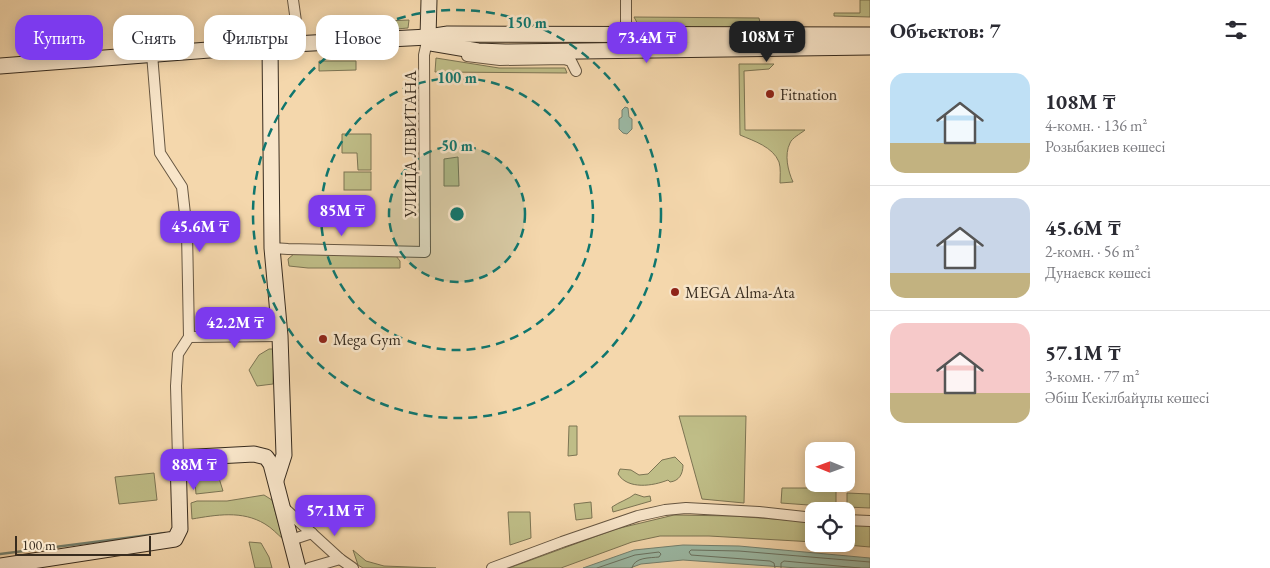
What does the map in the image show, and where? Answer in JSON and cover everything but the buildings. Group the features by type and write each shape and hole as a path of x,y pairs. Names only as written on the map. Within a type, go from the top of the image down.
{"main road":[{"path":"429,0 430,40"},
{"path":"430,40 448,34 870,35"},
{"path":"306,44 430,40 478,51 505,52 870,47"},
{"path":"0,66 113,57"},
{"path":"270,60 272,248 280,336 284,455 276,480"},
{"path":"0,566 175,539 180,529 178,458 254,454 266,457 271,464 298,568"}],"street":[{"path":"293,0 295,15"},
{"path":"626,0 626,35"},
{"path":"430,40 460,54 482,59 564,59 571,61 576,71"},
{"name":"УЛИЦА ЛЕВИТАНА","path":"272,248 288,250 425,252 424,55 430,40"},
{"path":"152,60 160,153 182,188 187,239 190,337 178,354 176,386 178,458"},
{"path":"190,337 280,336"},
{"path":"281,505 340,559 353,568"},
{"path":"492,568 638,516 665,510 686,508 805,517"},
{"path":"855,520 870,521"},
{"path":"291,540 312,532"},
{"path":"309,568 340,559"}],"shaded area":[{"path":"860,0 870,0 870,17 834,16 834,13 860,13"},
{"path":"634,17 759,18 761,27 640,28"},
{"path":"399,20 409,20 408,28 399,29"},
{"path":"436,58 499,68 565,68 567,73 435,72"},
{"path":"319,61 356,61 356,70 319,71"},
{"path":"739,64 774,64 769,69 744,71 745,130 805,130 792,139 788,148 787,163 793,182 780,183 779,162 772,152 768,148 740,135"},
{"path":"342,134 371,134 371,170 358,170 357,153 342,153"},
{"path":"458,157 459,186 444,186 444,159"},
{"path":"344,172 371,172 371,190 344,190"},
{"path":"295,253 396,256 400,261 400,268 308,268 289,266 288,259"},
{"path":"269,349 274,349 273,384 257,386 249,370 259,355"},
{"path":"679,416 746,416 744,503 702,499"},
{"path":"569,426 577,426 577,455 568,456"},
{"path":"675,457 683,465 683,468 680,476 670,482 668,480 655,484 634,485 622,479 618,474 620,469 631,470 639,475 648,474 662,460"},
{"path":"196,465 211,465 218,475 223,491 196,494 194,470"},
{"path":"154,473 157,500 119,504 115,477"},
{"path":"782,488 805,488 805,492 836,492 836,502 805,502 805,505 781,503"},
{"path":"847,493 870,494 870,508 855,507 855,502 847,502"},
{"path":"635,494 644,497 650,496 651,501 613,512 612,507"},
{"path":"264,495 272,500 283,539 265,524 238,515 192,519 191,503 197,501 227,501"},
{"path":"591,502 592,518 576,520 574,504"},
{"path":"508,512 530,512 531,538 510,545"},
{"path":"674,515 734,516 805,521 805,541 709,536 660,536 632,542 561,568 509,568 616,529"},
{"path":"855,525 870,526 870,547 855,546"},
{"path":"249,542 261,543 269,557 272,568 255,568"},
{"path":"353,550 366,561 384,566 436,568 363,568 358,565"}],"water":[{"path":"625,107 628,108 629,117 632,119 632,129 627,134 619,129 619,119 622,117 622,110"},
{"path":"683,545 739,546 870,558 870,568 798,568 683,560 641,564 630,568 583,568 634,550"}],"waterway":[{"path":"0,554 165,533"}],"place":[{"name":"Fitnation","path":"770,94"},
{"name":"MEGA Alma-Ata","path":"675,292"},
{"name":"Mega Gym","path":"323,339"}]}
